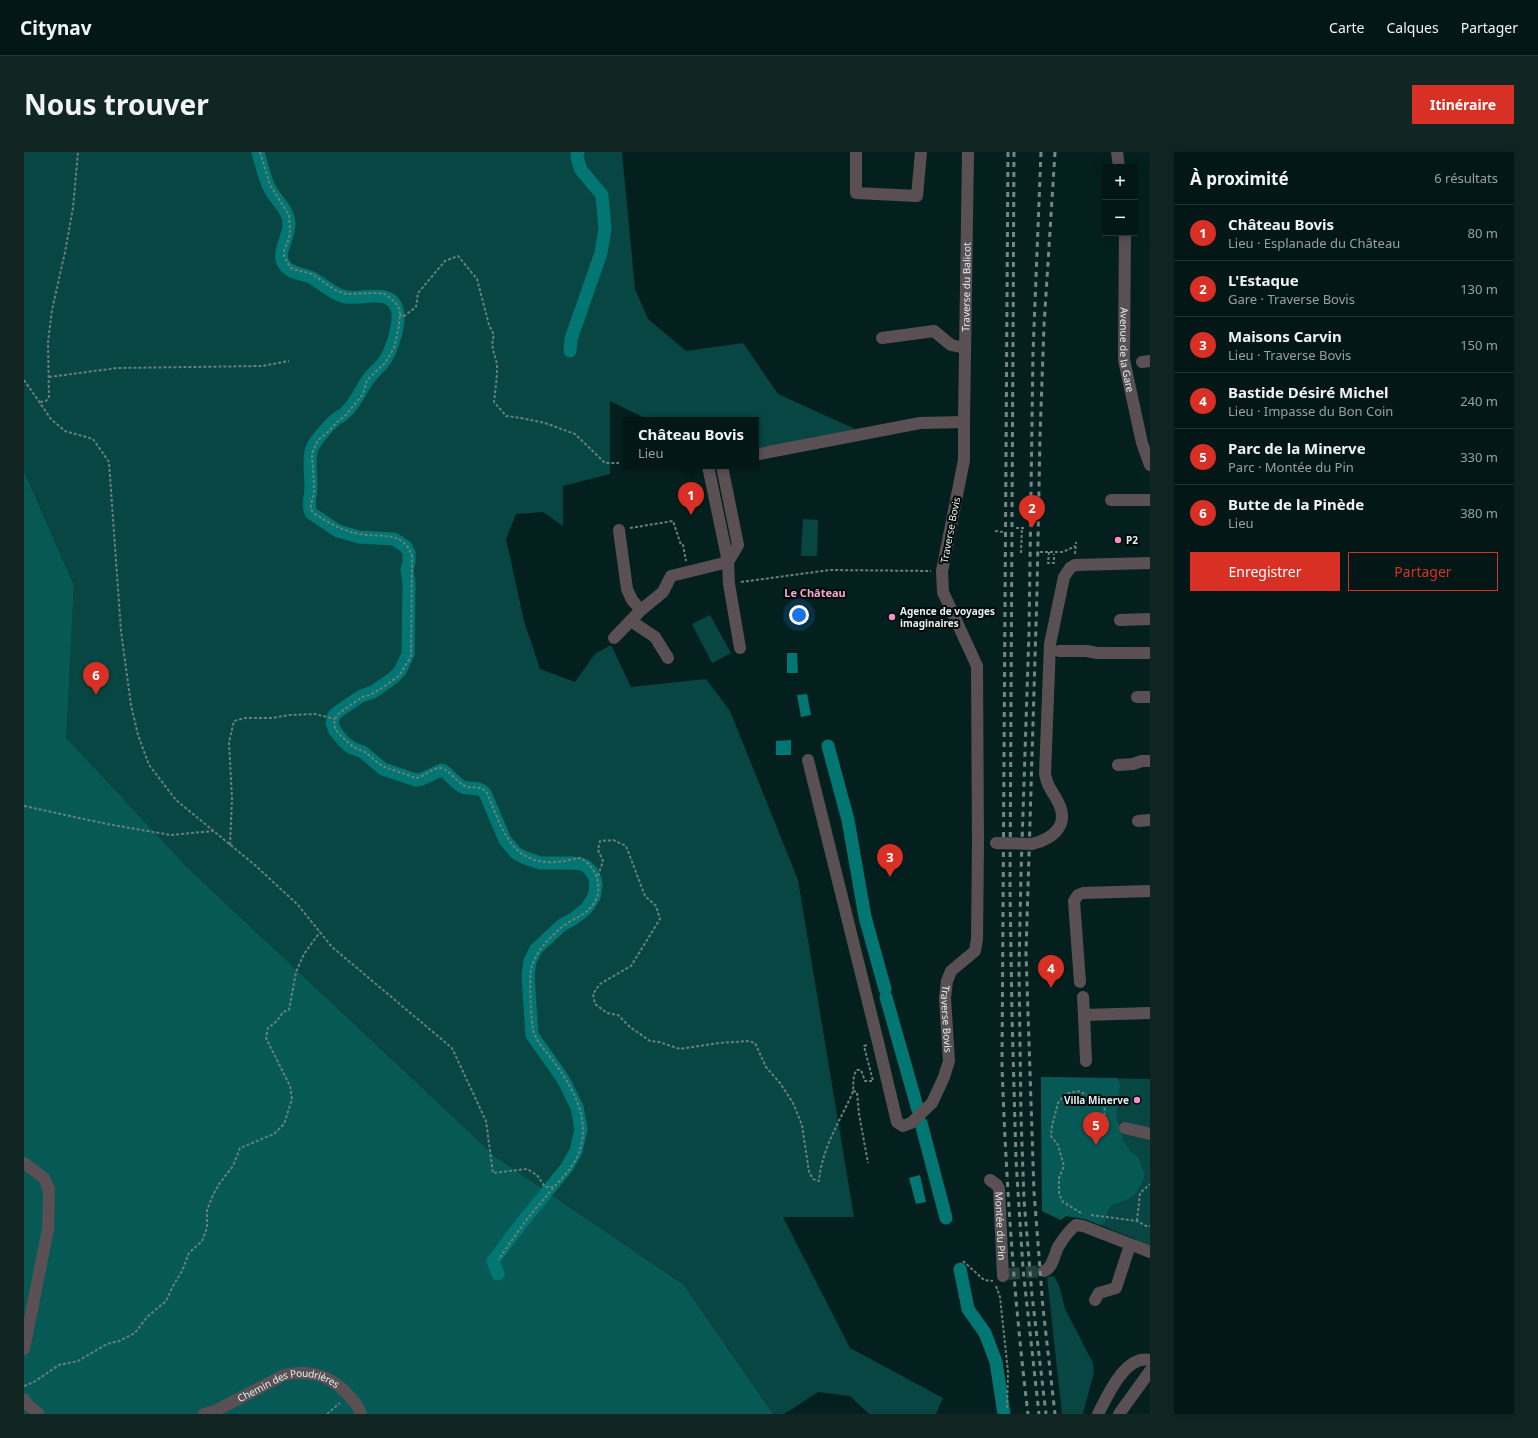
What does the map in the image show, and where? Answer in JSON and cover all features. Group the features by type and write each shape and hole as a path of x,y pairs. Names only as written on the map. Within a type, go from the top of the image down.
{"street":[{"path":"856,152 856,193 917,196 921,152"},
{"name":"Traverse du Balicot","path":"964,422 968,152"},
{"path":"1117,152 1119,164"},
{"name":"Avenue de la Gare","path":"1125,236 1124,360 1150,465"},
{"path":"882,338 934,331 951,345 965,348"},
{"path":"759,454 920,424 964,422"},
{"name":"Traverse Bovis","path":"808,760 897,1122 903,1126 911,1123 932,1103 944,1077 949,1061 945,998 947,981 951,971 975,951 978,934 976,666 943,592 942,571 964,460 964,422"},
{"path":"709,469 728,562 729,584 740,648"},
{"path":"614,638 641,610 663,592 671,576 728,562 738,545 723,469"},
{"path":"1111,500 1150,500"},
{"path":"619,530 627,588 632,600 641,610"},
{"path":"978,843 1032,844 1048,839 1053,835 1060,824 1061,818 1059,805 1049,789 1046,774 1050,644 1064,577 1070,568 1075,565 1150,563"},
{"path":"1120,620 1150,619"},
{"path":"631,621 655,637 668,658"},
{"path":"1059,651 1150,653"},
{"path":"1137,697 1150,697"},
{"path":"1118,765 1150,761"},
{"path":"1080,982 1074,901 1078,895 1083,893 1150,891"},
{"path":"1082,997 1086,1061"},
{"path":"1084,1015 1150,1013"},
{"path":"1125,1128 1150,1134"},
{"path":"24,1164 44,1178 49,1190 48,1229 24,1349"},
{"name":"Montée du Pin","path":"990,1180 997,1185 999,1189 1001,1277"},
{"path":"1044,1271 1050,1268 1057,1249 1070,1230 1076,1225 1083,1226 1150,1252"},
{"path":"1095,1300 1099,1293 1116,1288 1130,1245"},
{"path":"1098,1414 1120,1375 1131,1363 1150,1360"},
{"name":"Chemin des Poudrières","path":"204,1414 215,1411 284,1375 296,1372 311,1373 329,1379 345,1390 359,1408 361,1414"},
{"path":"1119,1414 1150,1372"},
{"path":"24,1399 27,1404 39,1414"}],"path":[{"path":"40,402 46,401 49,397 48,342 52,310 73,208 78,152"},
{"path":"260,152 270,185 290,215 289,238 284,251 284,256 290,267 312,274 335,290 346,294 384,294 395,302 400,313 399,326 394,348 385,363 367,380 363,394 346,416 337,422 318,440 313,451 314,493 311,504 312,510 315,514 338,528 360,534 388,536 404,541 409,547 412,556 411,656 399,676 370,695 362,697 338,714 335,719 335,728 353,747 365,752 382,766 416,778 438,768 444,769 463,785 468,787 483,788 506,836 514,847 522,854 534,860 546,862 558,862 580,858 591,865 597,877 598,888 596,899 592,906 584,914 563,927 534,956 530,971 533,1032 566,1079 578,1103 583,1118 582,1140 578,1155 570,1168 522,1226 498,1260"},
{"path":"400,313 404,317 416,307 418,293 445,261 458,256 477,279 489,325 494,335 491,342 492,352 498,368 494,402 506,416 544,423 575,434 605,463 619,463"},
{"path":"49,377 117,368 262,366 289,361"},
{"path":"24,380 51,419 65,431 93,438 109,462 121,631 131,705 138,735 149,765 176,800 256,866 298,905 332,947 452,1048 486,1121 494,1173 527,1169 537,1175 545,1186 553,1187"},
{"path":"619,530 673,521 682,545 688,571"},
{"path":"1016,528 1026,528"},
{"path":"1021,553 1022,528"},
{"path":"995,531 1003,532"},
{"path":"1075,551 1076,542"},
{"path":"1040,552 1063,552 1075,546"},
{"path":"1048,552 1048,563 1054,563 1054,554"},
{"path":"748,581 830,570 942,571"},
{"path":"230,845 232,799 229,742 234,721 246,718 272,718 289,715 315,714 335,719"},
{"path":"24,806 107,824 171,835 213,831"},
{"path":"597,877 603,861 598,850 600,841 613,840 626,846 645,896 656,906 660,919 630,966 600,984 593,994 595,1004 607,1013 618,1015 630,1027 650,1041 659,1042 680,1049 749,1041 755,1043 766,1067 793,1102 802,1125 809,1172 813,1179 819,1181 820,1165 834,1129 853,1091 853,1074 857,1070 861,1070 865,1080 873,1081"},
{"path":"24,1386 34,1382 59,1365 78,1360 107,1344 119,1341 135,1333 147,1317 166,1301 182,1271 189,1253 202,1241 207,1228 207,1210 213,1195 219,1184 233,1166 240,1148 274,1134 284,1124 292,1099 290,1086 266,1038 268,1028 277,1021 283,1012 289,1010 296,972 304,954 320,932"},
{"path":"853,1091 857,1092 859,1114 868,1163"},
{"path":"1104,1118 1105,1103 1078,1091 1065,1094 1058,1103 1051,1136 1058,1145 1064,1166 1059,1178 1059,1194 1063,1202 1084,1215 1137,1221 1146,1226 1150,1226"},
{"path":"1137,1221 1140,1193 1150,1184"},
{"path":"963,1262 984,1280 1001,1277 1000,1297 1008,1372 1007,1410"},
{"path":"328,1414 349,1395"}],"shaded area":[{"path":"24,152 622,152 635,289 648,319 686,351 743,343 778,394 855,429 855,431 759,448 759,417 643,417 610,401 610,474 563,486 563,526 543,512 516,514 506,539 524,621 540,669 575,682 595,654 611,645 631,687 706,679 730,711 798,880 854,1217 783,1217 850,1348 943,1398 936,1414 869,1414 850,1396 818,1392 784,1414 773,1414 684,1285 496,1157 187,867 65,738 74,585 24,471"},
{"path":"24,471 74,585 66,738 187,867 496,1157 684,1285 773,1414 24,1414"},
{"path":"803,519 818,520 817,556 801,556"},
{"path":"710,615 731,653 712,663 692,624"},
{"path":"787,653 797,653 798,673 787,673"},
{"path":"807,694 811,715 801,717 797,695"},
{"path":"791,740 791,755 776,755 776,741"},
{"path":"1041,1077 1150,1079 1150,1249 1133,1243 1135,1239 1085,1219 1066,1216 1061,1220 1042,1211"},
{"path":"1041,1077 1117,1078 1120,1085 1116,1116 1123,1140 1130,1151 1138,1157 1145,1175 1136,1193 1125,1201 1111,1205 1107,1212 1105,1222 1100,1225 1085,1219 1066,1216 1061,1220 1042,1211"},
{"path":"920,1175 926,1202 916,1204 909,1178"},
{"path":"1054,1276 1059,1285 1065,1309 1093,1363 1094,1372 1083,1414 1062,1414 1047,1277"}],"waterway":[{"path":"258,152 269,187 284,208 288,218 289,229 282,254 282,260 285,265 290,270 310,277 342,296 375,296 390,299 395,305 398,314 396,333 392,347 386,359 369,378 355,402 349,409 332,422 319,437 311,452 311,487 309,503 311,513 338,531 359,537 394,539 406,547 409,553 407,570 409,583 408,654 400,671 393,678 373,692 361,696 334,715 332,723 335,731 344,742 352,748 363,752 383,769 416,780 422,779 441,770 461,786 479,789 485,793 505,840 516,853 540,863 581,864 586,866 592,872 595,879 596,885 594,897 586,909 562,925 536,949 530,961 528,976 532,1035 563,1079 577,1107 581,1129 576,1151 567,1167 493,1261 498,1274"},
{"path":"570,351 571,339 601,253 605,229 602,195 581,170 577,157 578,152"},
{"path":"828,746 848,820 865,917 885,989"},
{"path":"886,997 918,1110"},
{"path":"921,1123 946,1218"},
{"path":"960,1269 968,1309 985,1333 996,1362 1004,1414"}],"tunnel":[{"path":"1008,1274 1044,1271"}],"railway":[{"path":"1008,152 1002,1065 1011,1240 1028,1414"},
{"path":"1014,152 1010,888 1012,1016 1016,1160 1023,1269 1039,1414"},
{"path":"1041,152 1033,353 1029,632 1019,968 1024,1200 1032,1295 1046,1414"},
{"path":"1055,152 1044,326 1040,436 1037,592 1026,953 1034,1192 1043,1308 1055,1414"}],"place":[{"name":"Château Bovis","path":"691,515"},
{"name":"L'Estaque","path":"1032,528"},
{"name":"P2","path":"1118,540"},
{"name":"Agence de voyages imaginaires","path":"892,617"},
{"name":"Butte de la Pinède","path":"96,695"},
{"name":"Maisons Carvin","path":"890,877"},
{"name":"Bastide Désiré Michel","path":"1051,988"},
{"name":"Villa Minerve","path":"1137,1100"},
{"name":"Parc de la Minerve","path":"1096,1145"}],"district":[{"name":"Le Château","path":"815,593"}]}
